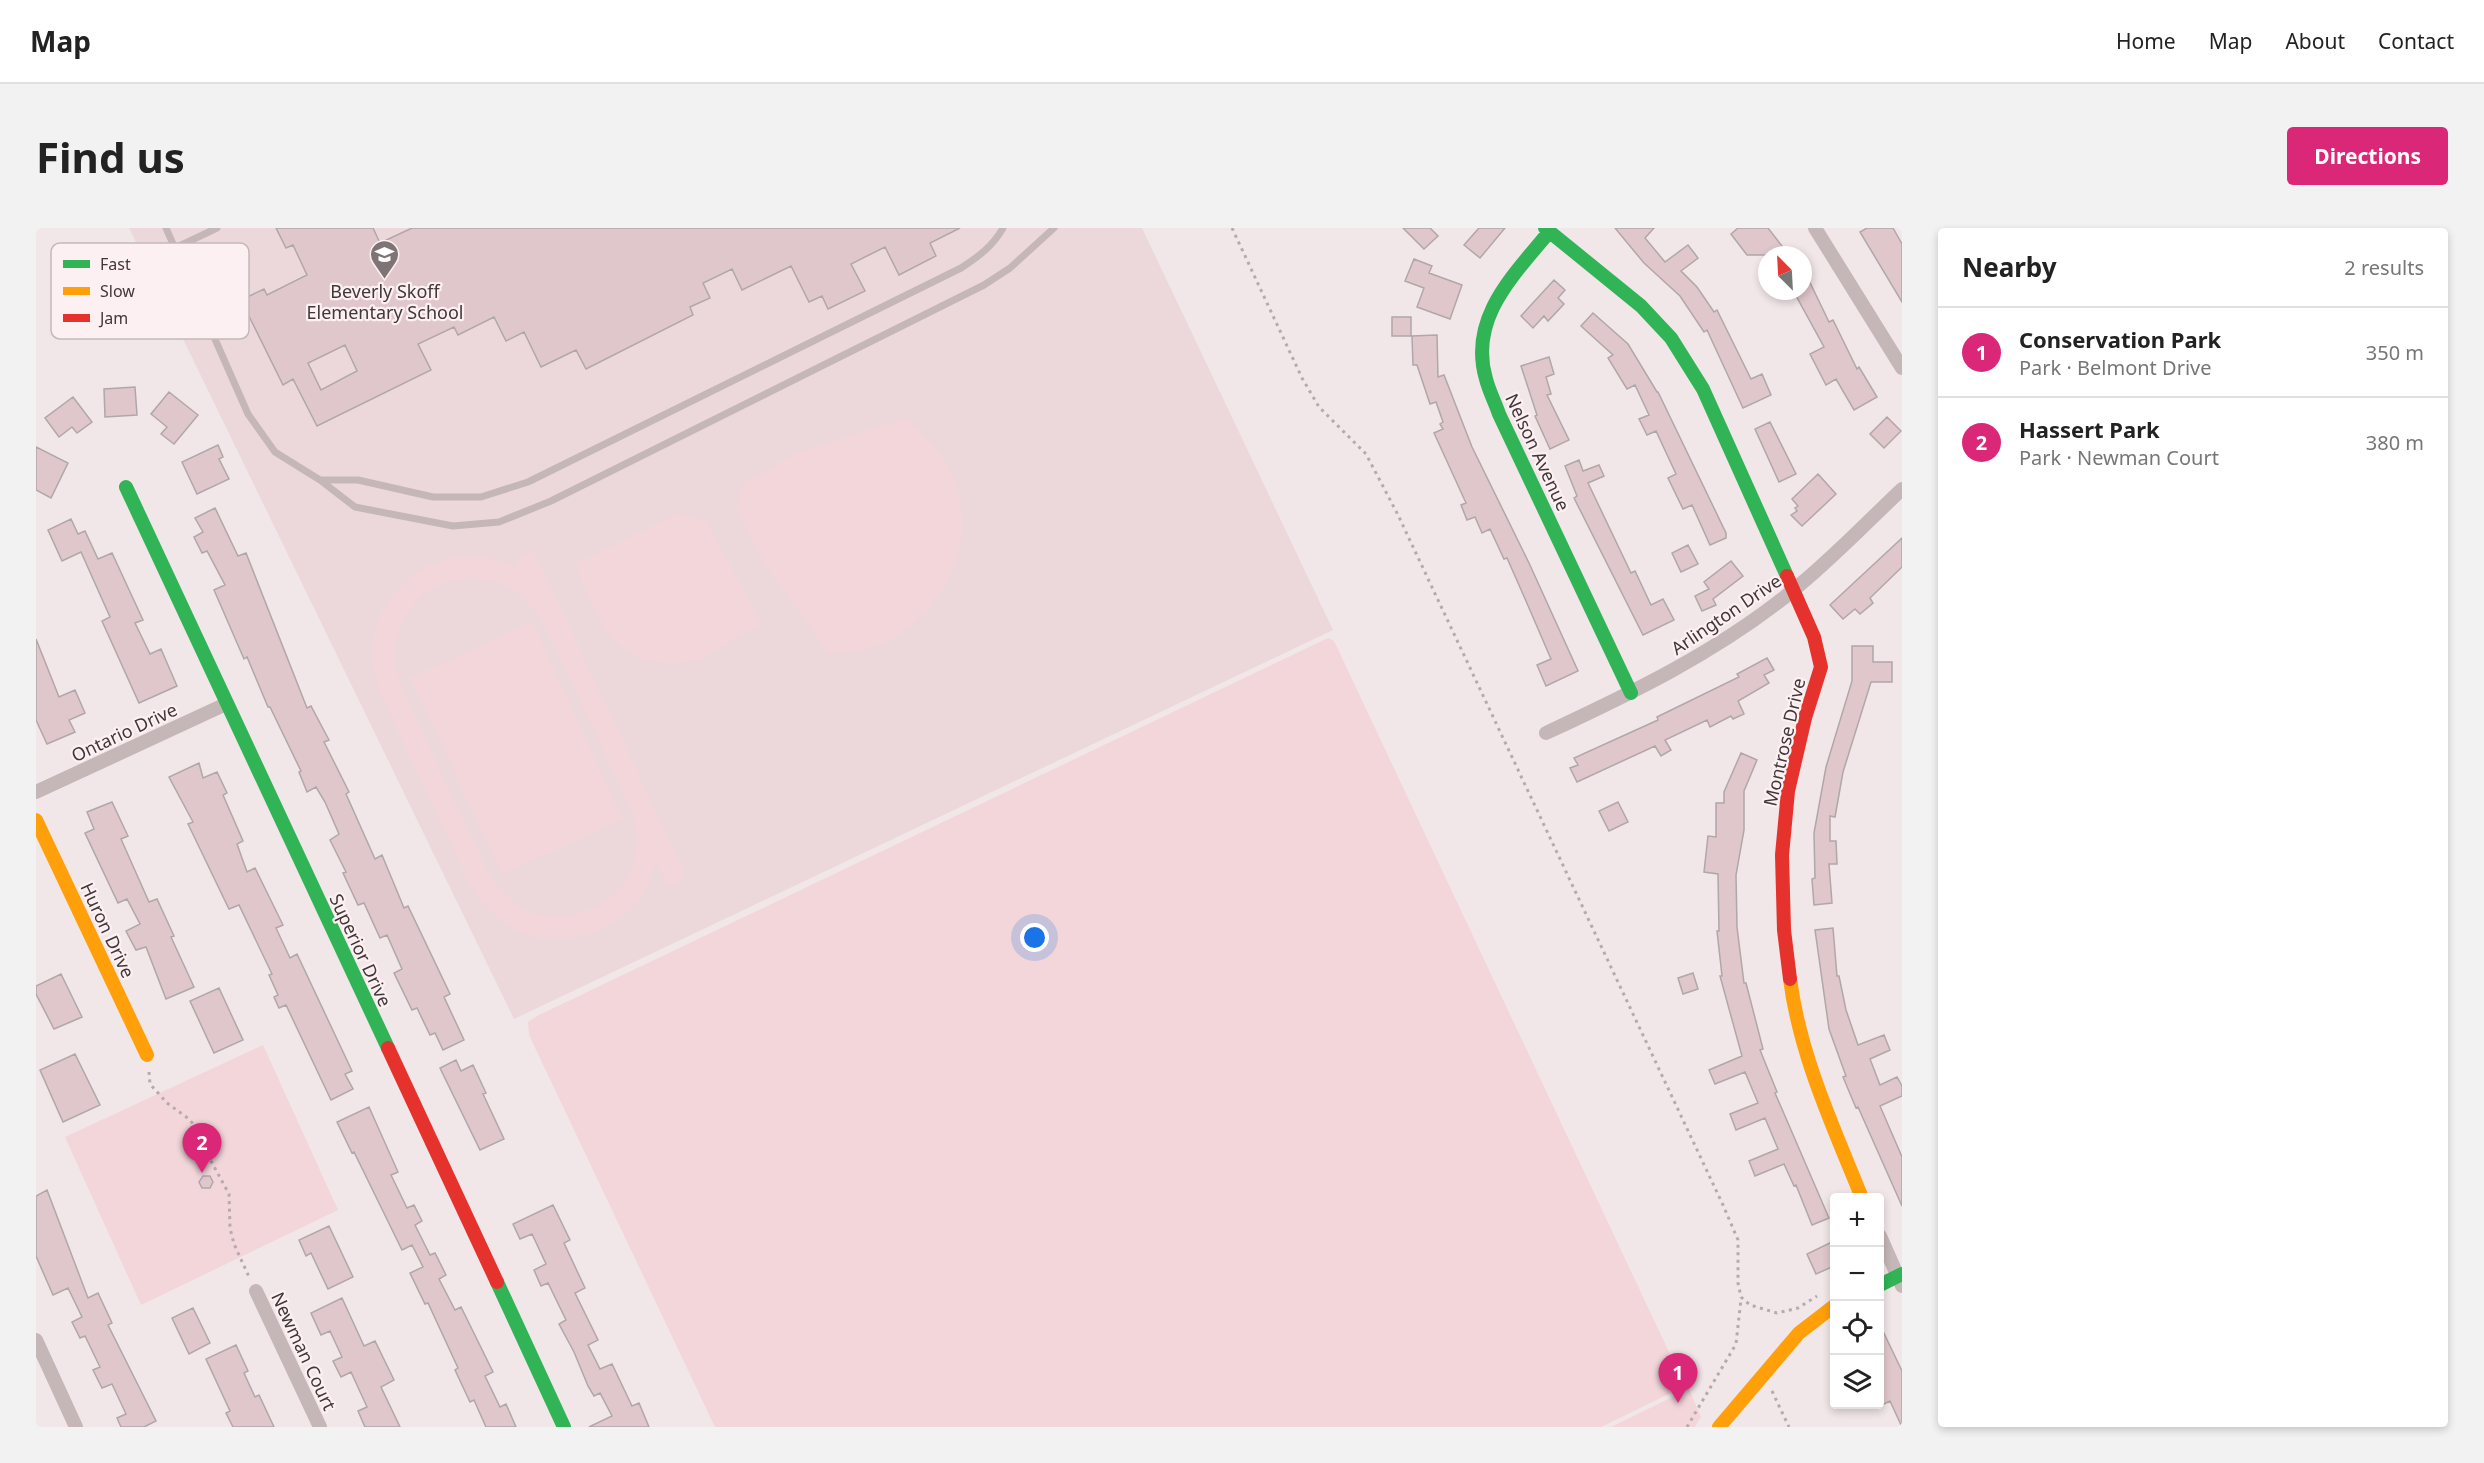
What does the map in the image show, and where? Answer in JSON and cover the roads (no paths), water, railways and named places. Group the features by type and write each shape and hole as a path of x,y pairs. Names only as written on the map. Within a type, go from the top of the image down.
{"street":[{"path":"1815,228 1902,368"},
{"name":"Montrose Drive","path":"1547,230 1641,306 1671,338 1703,389 1814,637 1821,667 1804,718 1788,791 1782,855 1784,930 1793,1002 1812,1076 1860,1193"},
{"name":"Nelson Avenue","path":"1547,230 1492,306 1482,336 1485,377 1504,425 1631,693"},
{"name":"Superior Drive","path":"126,487 564,1427"},
{"name":"Arlington Drive","path":"1546,733 1631,693 1691,661 1743,628 1792,591 1902,489"},
{"name":"Ontario Drive","path":"36,792 226,704"},
{"name":"Huron Drive","path":"36,820 147,1055"},
{"path":"1884,1245 1900,1279 1884,1284"},
{"name":"Newman Court","path":"255,1291 320,1427"},
{"path":"1719,1427 1799,1333 1830,1309"},
{"path":"36,1340 76,1427"}],"lane":[{"path":"166,228 174,243"},
{"path":"186,243 217,228"},
{"path":"320,480 358,480 433,497 482,497 528,482 961,268 981,255 998,238 1004,228"},
{"path":"215,339 248,414 275,452 320,480 355,507 453,526 499,522 551,501 984,285 1010,268 1054,228"}],"place":[{"name":"Beverly Skoff Elementary School","path":"385,280"},
{"name":"Hassert Park","path":"202,1173"},
{"name":"Conservation Park","path":"1678,1403"}]}
